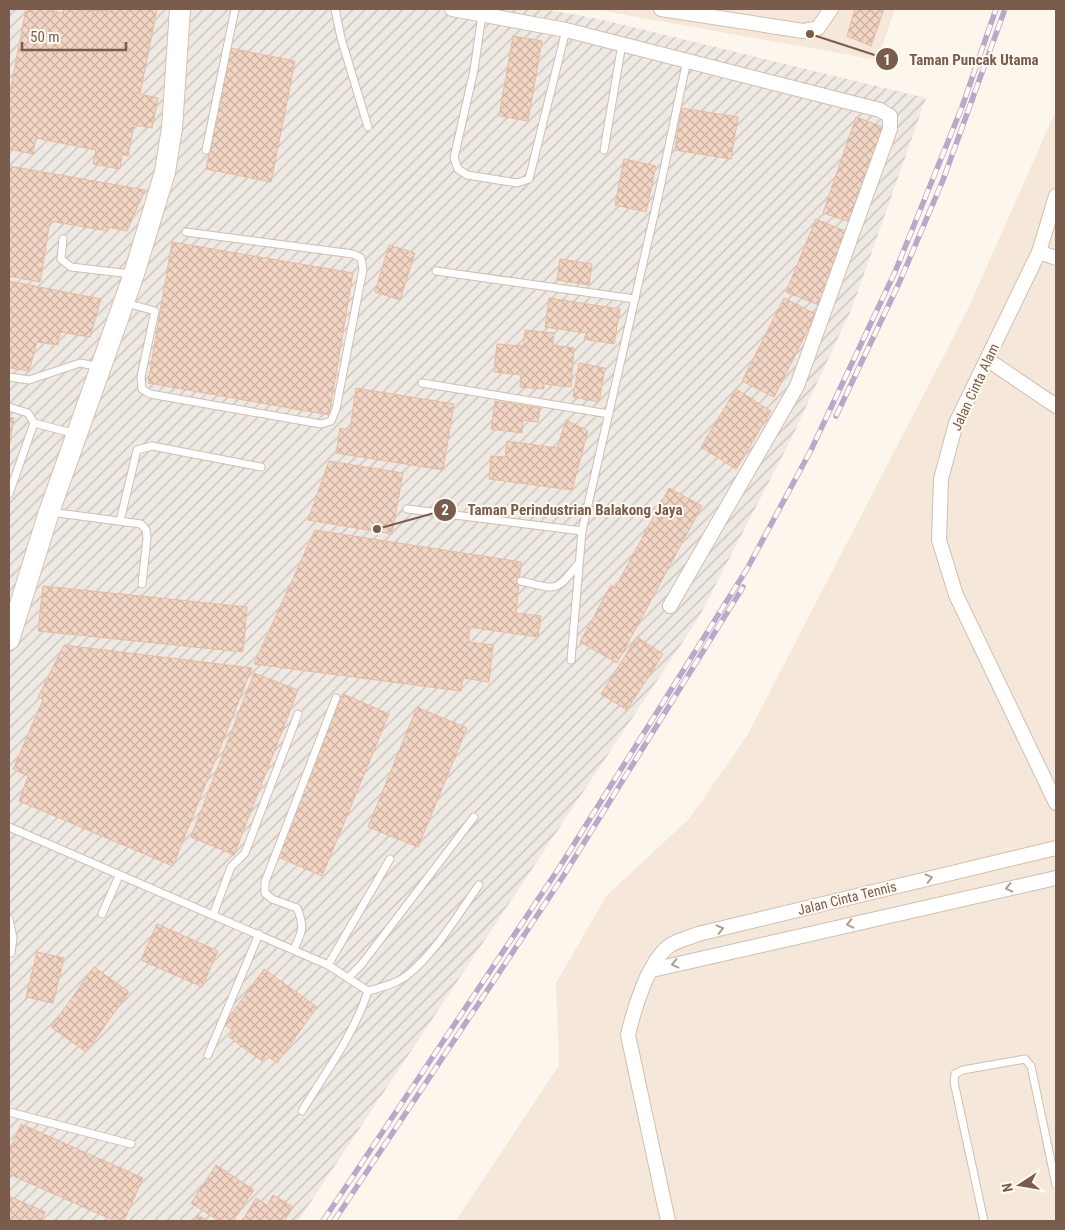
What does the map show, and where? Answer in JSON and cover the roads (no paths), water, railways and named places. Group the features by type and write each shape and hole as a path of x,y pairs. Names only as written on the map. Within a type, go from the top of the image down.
{"street":[{"path":"10,633 100,367 134,274 165,172 172,128 180,9"},
{"path":"452,9 566,30 880,110 890,116 890,129 797,386 670,606"},
{"path":"665,9 803,31 818,28 830,9"},
{"name":"Jalan Cinta Alam","path":"1056,196 1039,252 956,423 941,479 939,540 956,595 1056,803"},
{"path":"1039,252 1056,258"},
{"path":"988,360 1056,406"},
{"name":"Jalan Cinta Tennis","path":"668,1221 628,1035 632,1020 658,956 671,945 698,934 1056,848"},
{"name":"Jalan Cinta Tennis","path":"652,970 1056,878"},
{"path":"698,934 704,958"}],"lane":[{"path":"206,150 235,9"},
{"path":"335,9 341,38 368,127"},
{"path":"482,15 474,70 454,158 458,169 467,175 517,183 529,179 566,30"},
{"path":"604,150 622,44"},
{"path":"571,660 582,531 687,60"},
{"path":"123,302 155,311 141,377 142,389 150,394 321,424 331,421 336,409 363,269 361,258 353,254 186,232"},
{"path":"63,239 61,259 71,267 134,274"},
{"path":"436,270 634,300"},
{"path":"9,377 29,380 80,363 100,367"},
{"path":"422,383 609,414"},
{"path":"9,407 28,413 34,423 77,434"},
{"path":"9,494 34,423"},
{"path":"120,520 137,450 144,446 261,466"},
{"path":"407,509 582,531"},
{"path":"50,512 141,524 146,530 142,584"},
{"path":"521,581 553,588 558,587 562,585 578,564"},
{"path":"294,950 302,932 303,921 297,908 272,899 265,893 265,882 336,698"},
{"path":"213,915 230,867 245,853 298,714"},
{"path":"349,977 361,965 474,817"},
{"path":"9,827 328,965 368,991"},
{"path":"328,965 390,859"},
{"path":"102,914 119,876"},
{"path":"368,991 390,984 409,974 439,940 479,885"},
{"path":"9,919 13,938 11,954"},
{"path":"208,1054 259,934"},
{"path":"302,1111 352,1029 361,1012 368,991"},
{"path":"984,1221 954,1082 955,1074 972,1068 1025,1059 1030,1066 1056,1185"},
{"path":"9,1112 131,1144"}],"railway":[{"path":"323,1221 559,868 747,569 811,450 895,272 962,107 996,9"},
{"path":"836,416 900,281 943,180 1005,9"},
{"path":"334,1221 564,875 743,587"}],"place":[{"name":"Taman Puncak Utama","path":"810,34"},
{"name":"Taman Perindustrian Balakong Jaya","path":"377,529"}]}
